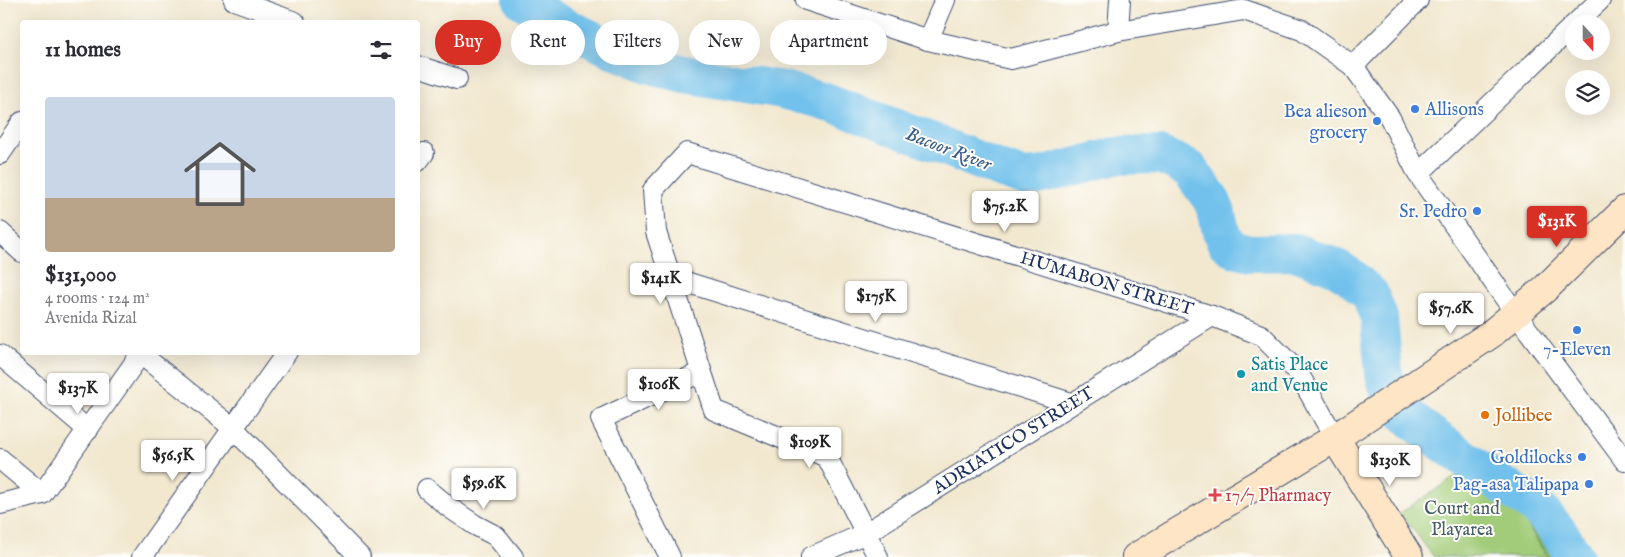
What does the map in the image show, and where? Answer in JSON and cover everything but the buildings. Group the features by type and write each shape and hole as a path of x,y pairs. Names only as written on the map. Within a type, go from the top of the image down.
{"main road":[{"path":"1136,557 1335,438 1491,334 1574,261 1625,210"},
{"name":"HUMABON STREET","path":"1335,438 1408,557"}],"street":[{"path":"806,0 928,40 1011,58 1118,31 1249,5 1302,30 1353,66 1390,118 1418,174 1516,314 1619,438 1625,461"},
{"path":"928,40 945,0"},
{"path":"1118,31 1120,0"},
{"path":"1353,66 1418,0"},
{"path":"1584,15 1600,0"},
{"path":"238,1 290,20"},
{"path":"1418,174 1565,33"},
{"path":"420,67 457,79"},
{"path":"0,154 20,128"},
{"name":"HUMABON STREET","path":"670,277 656,232 652,190 687,153 1212,316 1261,335 1297,371 1335,438"},
{"path":"0,232 20,250"},
{"path":"670,277 714,410 827,457 878,557"},
{"path":"670,277 1071,403"},
{"name":"ADRIATICO STREET","path":"811,557 866,533 1212,316"},
{"path":"0,355 88,430"},
{"path":"0,504 42,494 139,355"},
{"path":"142,355 233,428 360,557"},
{"path":"142,557 285,355"},
{"path":"670,557 601,419 702,372"},
{"path":"0,459 42,494"},
{"path":"427,488 450,508 475,525 496,536 513,557"}],"green space":[{"path":"1407,406 1492,467 1556,509 1576,535 1586,557 1547,557 1525,520 1498,494 1416,437 1394,416"},
{"name":"Court and Playarea","path":"1463,472 1527,518 1552,557 1434,557 1400,513"}],"waterway":[{"name":"Bacoor River","path":"522,0 552,20 650,65 684,74 783,90 825,101 1024,177 1039,176 1115,156 1159,155 1176,162 1190,170 1211,199 1226,243 1235,249 1250,253 1296,252 1337,268 1351,277 1370,294 1379,318 1384,374 1388,389 1396,403 1404,413 1426,431 1499,483 1529,501 1558,531 1575,557"}],"place":[{"name":"Allisons","path":"1415,109"},
{"name":"Bea alieson grocery","path":"1377,121"},
{"name":"Sr. Pedro","path":"1477,211"},
{"name":"7-Eleven","path":"1577,330"},
{"name":"Satis Place and Venue","path":"1241,374"},
{"name":"Jollibee","path":"1485,415"},
{"name":"Goldilocks","path":"1582,457"},
{"name":"Pag-asa Talipapa","path":"1589,484"},
{"name":"17/7 Pharmacy","path":"1215,495"}]}
